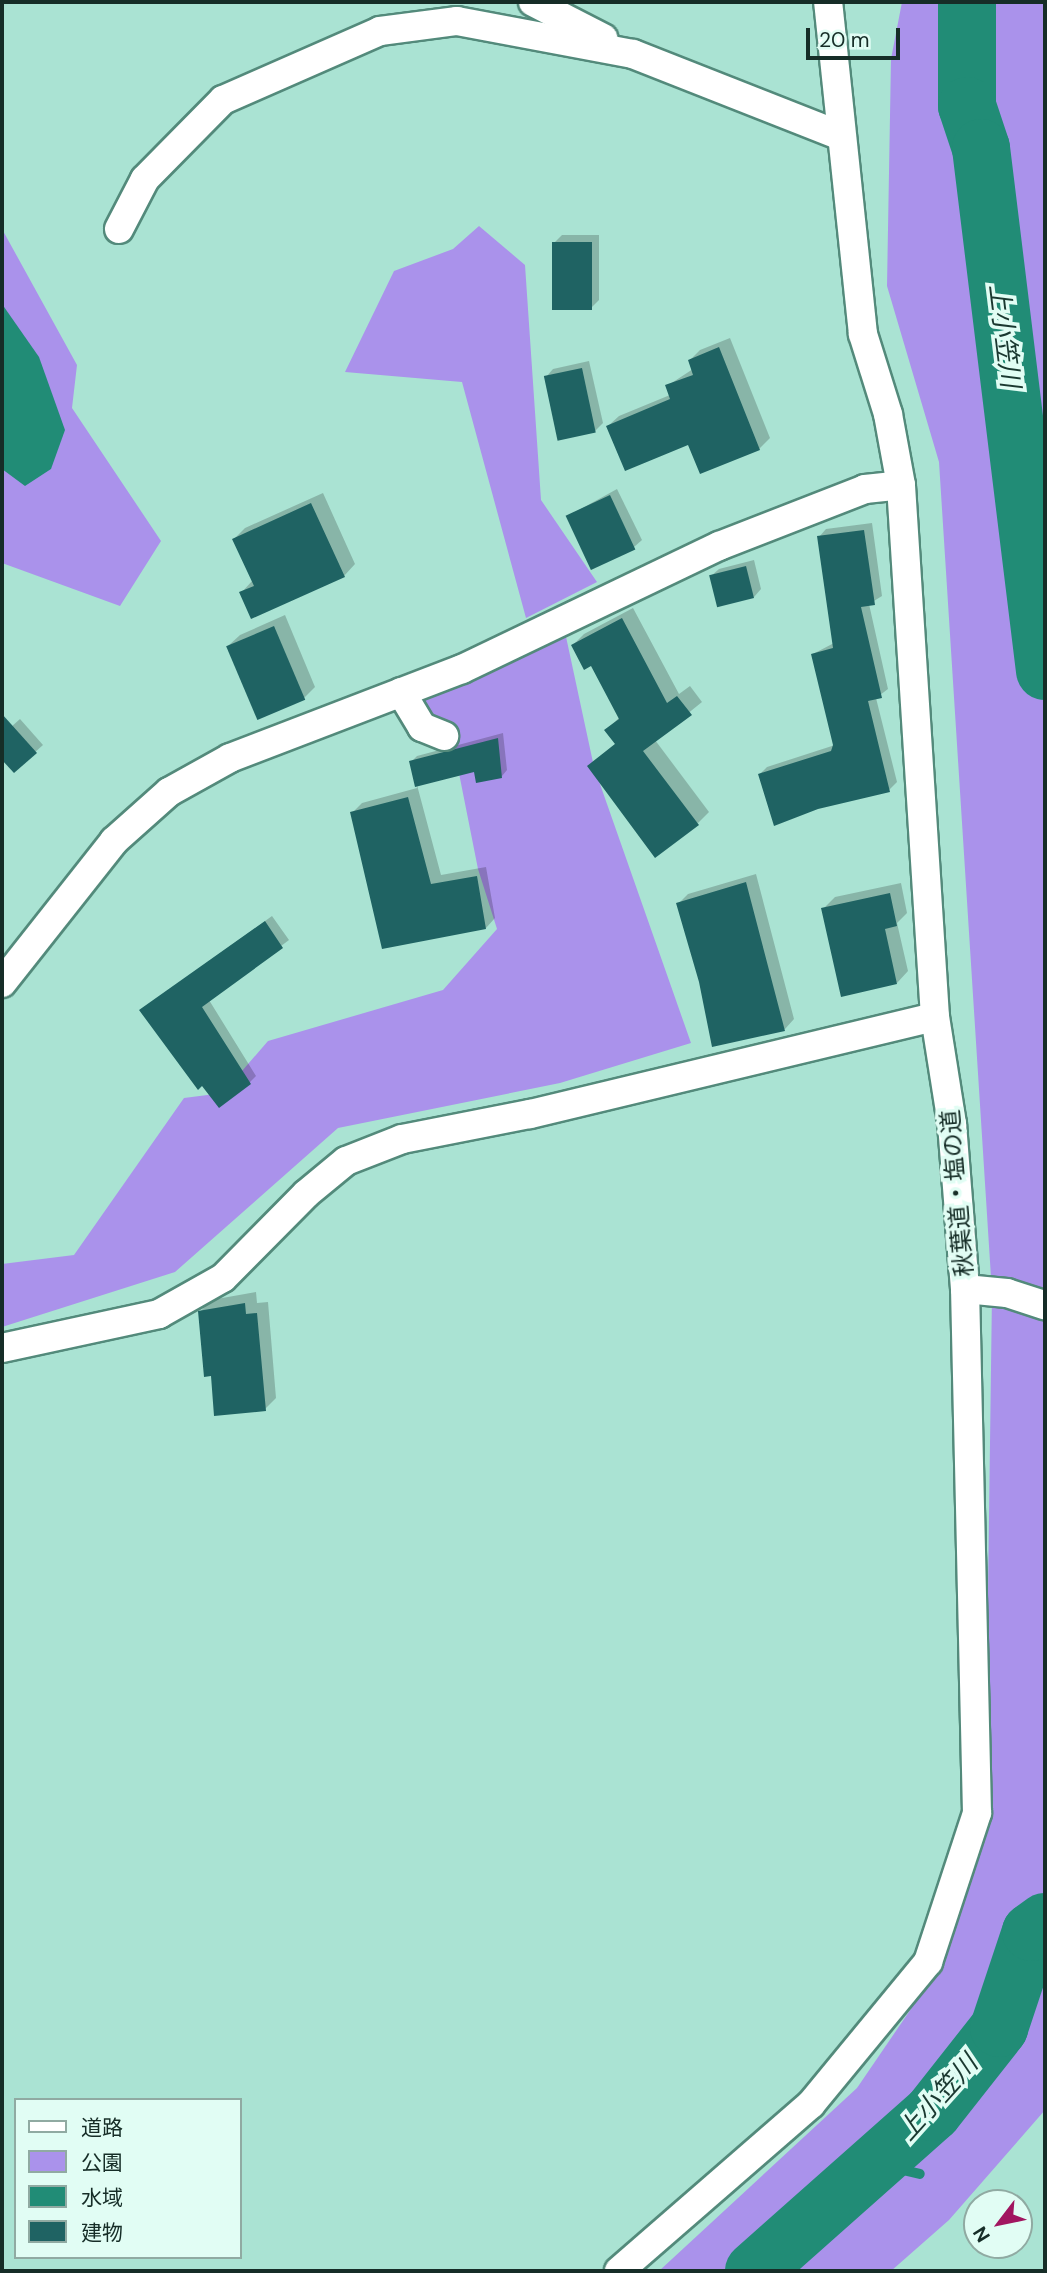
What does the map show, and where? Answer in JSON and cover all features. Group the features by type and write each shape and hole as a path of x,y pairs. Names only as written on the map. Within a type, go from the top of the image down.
{"street":[{"path":"533,2 633,54 839,135"},
{"name":"秋葉道・塩の道","path":"828,2 839,135 863,334 888,414 901,485 935,1017 952,1124 965,1289 1007,1293 1045,1305"},
{"path":"119,229 145,179 223,100 380,31 457,20 633,54"},
{"path":"2,983 114,841 169,792 230,758 462,669 719,546 865,489 901,485"},
{"path":"401,692 422,727 444,736"},
{"path":"2,1349 159,1314 223,1278 306,1194 346,1160 402,1139 530,1114 935,1017"},
{"path":"619,2271 811,2104 928,1962 977,1813 965,1289"}],"green space":[{"path":"902,2 1045,2 1045,2110 976,2189 963,2189 963,2204 949,2220 891,2271 659,2271 857,2088 941,1965 985,1819 992,1293 939,462 887,286 891,59"},
{"path":"479,226 525,265 541,500 597,582 526,618 462,382 345,372 394,271 453,249"},
{"path":"2,229 77,365 72,408 161,541 120,606 2,563"},
{"path":"565,632 594,767 691,1043 560,1083 338,1128 175,1272 2,1327 2,1264 74,1255 184,1098 223,1093 268,1041 443,990 497,929 478,869 454,748 397,701"}],"water":[{"path":"2,304 39,357 65,430 51,469 25,486 2,469"}],"building":[{"path":"552,242 592,242 592,310 552,310"},
{"path":"719,347 760,450 700,474 688,445 625,471 606,426 670,399 665,385 693,375 688,360"},
{"path":"582,368 596,433 558,441 544,376"},
{"path":"610,495 635,549 591,570 566,516"},
{"path":"311,503 345,577 251,619 239,592 254,586 232,539"},
{"path":"864,530 875,605 861,607 882,698 868,701 890,792 818,809 774,826 758,774 831,751 833,745 811,654 833,648 817,536"},
{"path":"746,566 754,598 717,607 709,575"},
{"path":"622,618 667,703 677,696 692,715 643,751 699,825 655,858 587,766 615,744 604,730 619,719 591,666 584,670 571,645"},
{"path":"274,626 305,700 257,720 226,646"},
{"path":"2,714 37,753 14,773 2,760"},
{"path":"498,738 502,778 476,783 474,772 415,787 409,761"},
{"path":"408,797 431,884 477,876 486,929 382,949 350,812"},
{"path":"746,882 785,1031 712,1047 699,982 676,903"},
{"path":"890,893 897,926 885,929 897,984 841,997 821,908"},
{"path":"265,921 283,948 202,1007 251,1084 219,1108 202,1086 198,1090 139,1010"},
{"path":"245,1303 246,1314 257,1313 266,1411 214,1416 211,1376 204,1377 198,1311"}],"waterway":[{"name":"上小笠川","path":"967,2 967,106 981,148 1045,671"},
{"name":"上小笠川","path":"754,2271 933,2112 999,2028 1031,1932 1045,1922"},
{"path":"873,2163 920,2174"}]}
